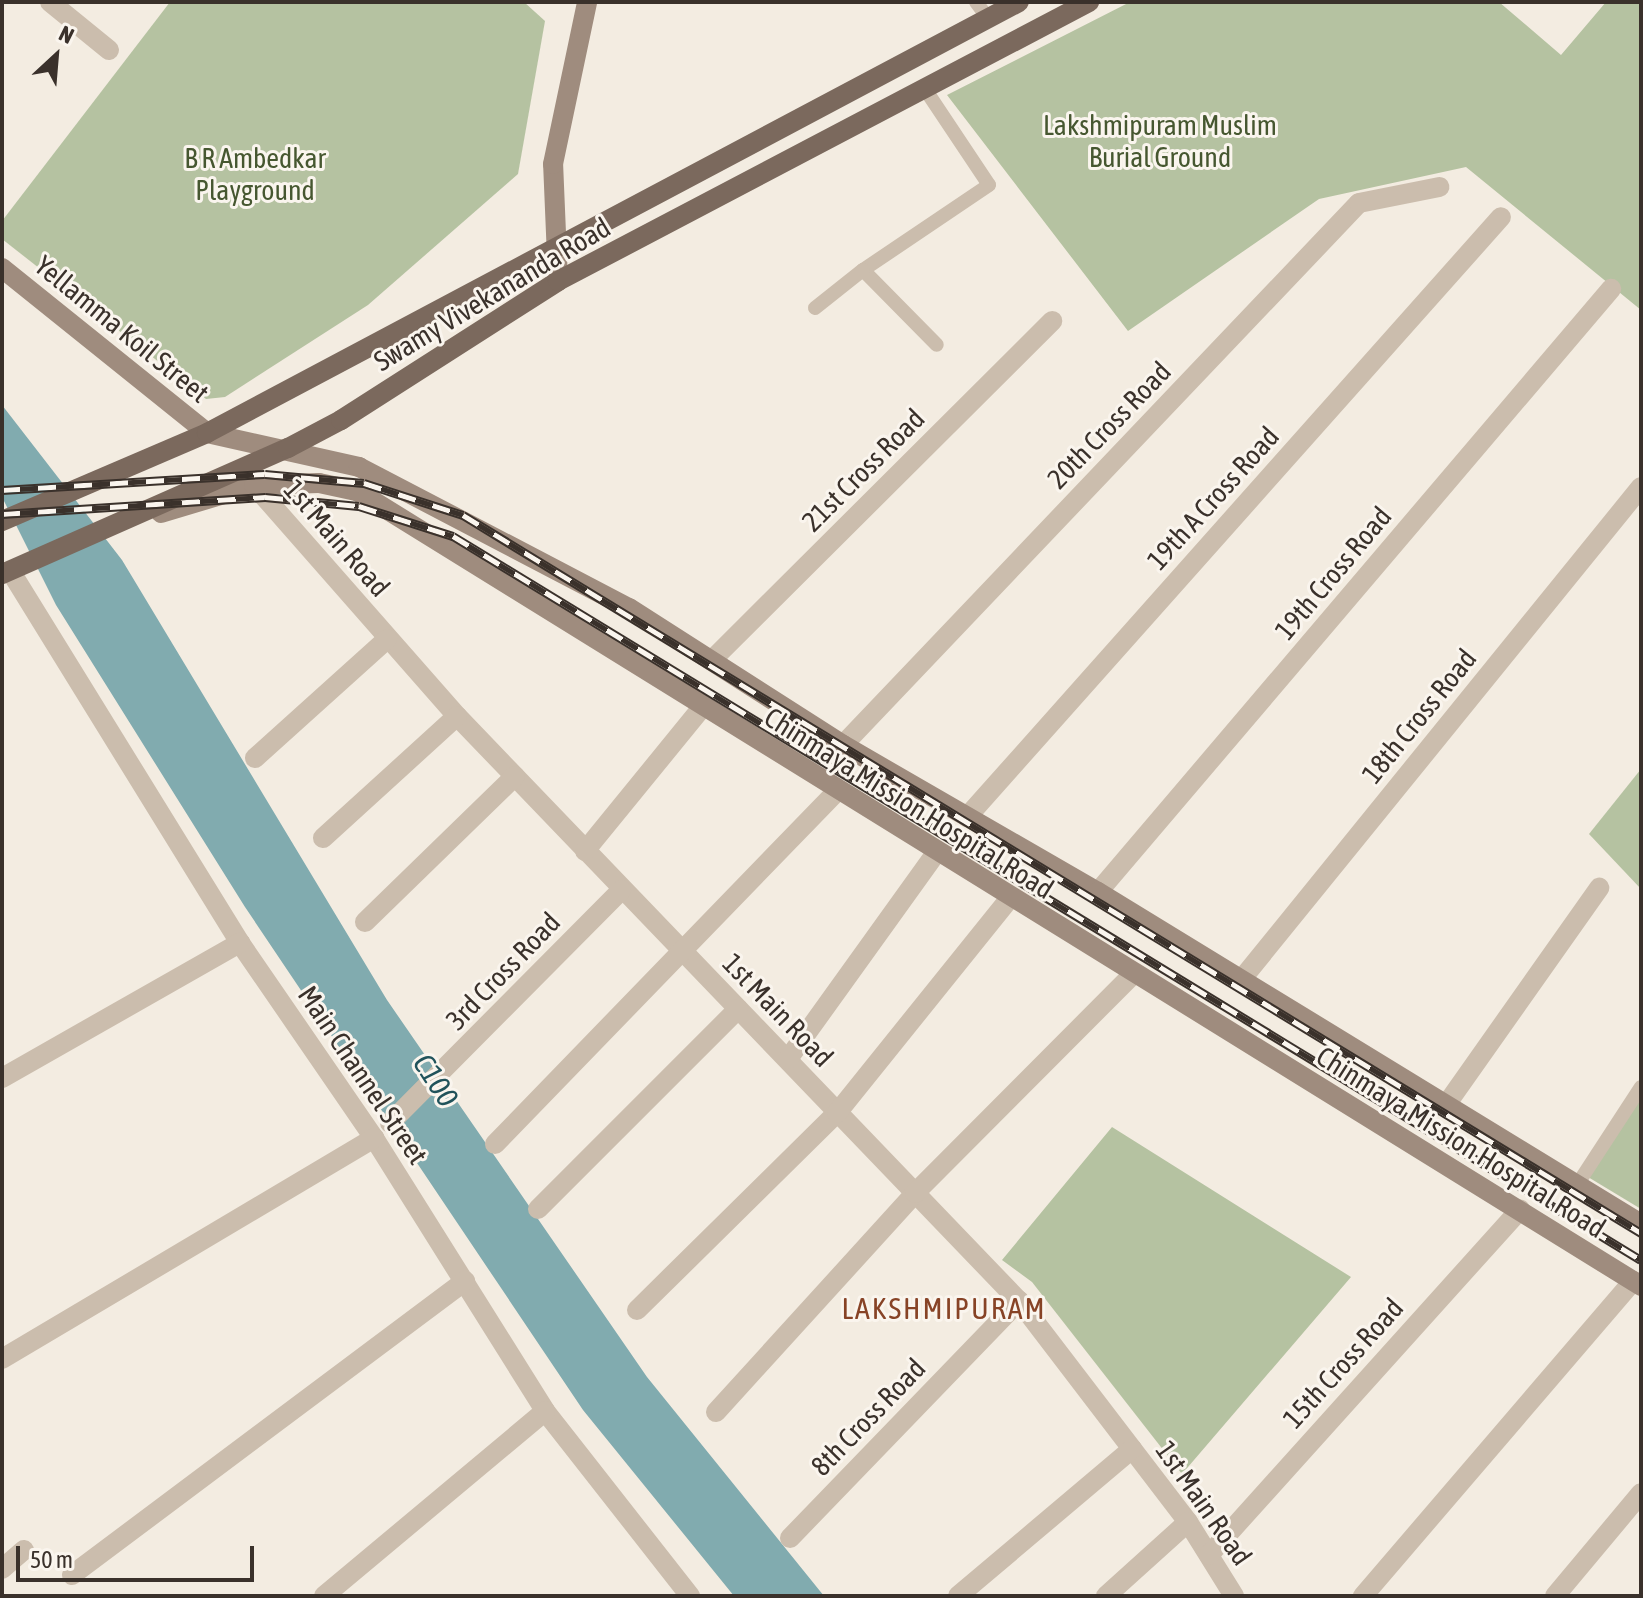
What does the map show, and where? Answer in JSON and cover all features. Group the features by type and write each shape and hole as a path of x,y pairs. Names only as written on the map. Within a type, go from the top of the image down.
{"main road":[{"path":"558,281 553,253 553,164 587,2"},
{"name":"Swamy Vivekananda Road","path":"2,521 207,433 553,253 982,10 1019,2"},
{"name":"Swamy Vivekananda Road","path":"12,570 120,522 191,495 288,448 341,420 558,281 1089,2"},
{"name":"Yellamma Koil Street","path":"2,268 207,433"},
{"name":"Chinmaya Mission Hospital Road","path":"207,433 288,448 359,467 629,608 843,745 1098,892 1641,1224"},
{"name":"Chinmaya Mission Hospital Road","path":"191,495 254,485 319,483 357,491 701,709 838,790 1637,1284"}],"street":[{"path":"50,2 109,50"},
{"name":"20th Cross Road","path":"843,745 1359,203 1439,187"},
{"name":"19th A Cross Road","path":"967,817 1501,217"},
{"name":"19th Cross Road","path":"1098,892 1611,289"},
{"name":"21st Cross Road","path":"713,659 1052,321"},
{"name":"1st Main Road","path":"254,485 457,716 1019,1301 1188,1522 1234,1596"},
{"name":"18th Cross Road","path":"1241,980 1641,487"},
{"name":"Main Channel Street","path":"12,570 240,943 374,1138 545,1411 690,1596"},
{"path":"255,758 387,639"},
{"path":"585,851 701,709"},
{"path":"323,838 457,716"},
{"path":"365,922 515,776"},
{"path":"495,1144 838,790"},
{"path":"788,1059 937,852"},
{"path":"1446,1105 1599,888"},
{"name":"3rd Cross Road","path":"390,1123 430,1087 621,890"},
{"path":"637,1310 837,1113 1010,898"},
{"path":"2,1078 240,943"},
{"path":"716,1412 915,1193 1133,974"},
{"path":"538,1209 738,1009"},
{"path":"2,1359 374,1138"},
{"name":"15th Cross Road","path":"1209,1555 1520,1209"},
{"path":"72,1575 465,1281"},
{"path":"1363,1596 1637,1284"},
{"name":"8th Cross Road","path":"790,1538 1019,1301"},
{"path":"324,1596 545,1411"},
{"path":"958,1596 1132,1449"},
{"path":"1555,1596 1641,1493"},
{"path":"1106,1596 1188,1522"},
{"path":"2,1569 24,1550"}],"lane":[{"path":"815,308 863,270 989,185 925,89"},
{"path":"863,270 937,345"},
{"path":"1577,1185 1641,1087"}],"green space":[{"name":"B R Ambedkar Playground","path":"170,2 524,2 545,21 518,174 368,305 225,397 206,399 2,239 2,221"},
{"name":"Lakshmipuram Muslim Burial Ground","path":"1130,2 1499,2 1561,55 1606,2 1641,2 1641,310 1466,167 1319,199 1128,331 947,95"},
{"path":"1641,769 1641,889 1589,834"},
{"path":"1641,1098 1641,1209 1588,1177"},
{"path":"1112,1127 1351,1277 1182,1474 1032,1282 1002,1260"}],"water":[{"name":"C100","path":"2,405 122,560 387,1000 647,1377 824,1596 734,1596 583,1410 245,907 56,605 2,497"}],"railway":[{"path":"2,490 265,474 364,483 463,515 1641,1233"},
{"path":"2,514 265,497 359,506 453,536 1641,1260"}],"district":[{"name":"LAKSHMIPURAM","path":"944,1308"}]}
